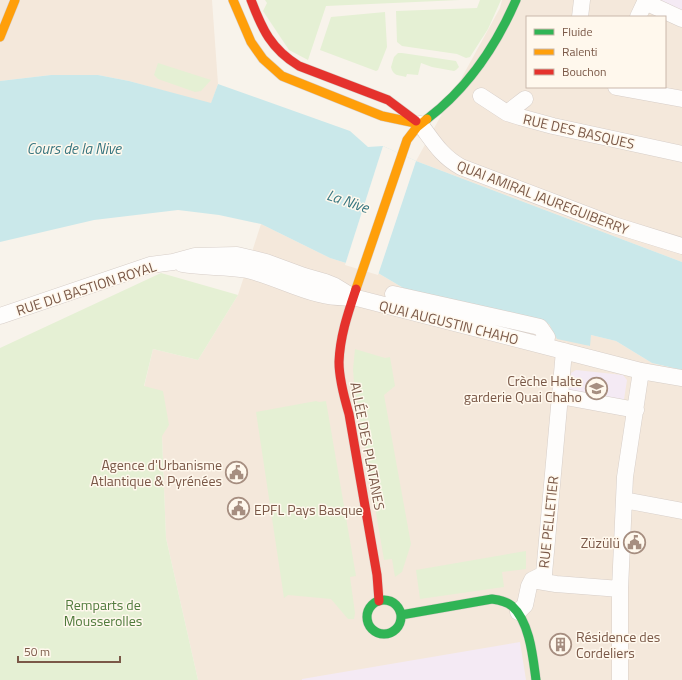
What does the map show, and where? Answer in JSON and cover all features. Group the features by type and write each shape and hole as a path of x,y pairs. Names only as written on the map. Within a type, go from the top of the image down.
{"street":[{"path":"0,37 14,0"},
{"path":"233,0 249,39 259,55 268,66 282,76 382,116 420,124"},
{"path":"251,0 261,26 268,39 277,51 289,61 388,100 420,124"},
{"name":"ALLÉE DES PLATANES","path":"379,601 377,575 350,414 342,389 339,364 341,340 353,297 407,140 420,124 443,107 461,89 477,70 499,37 516,0"},
{"path":"580,16 582,0"},
{"path":"638,16 645,1 682,19"},
{"path":"622,88 682,99"},
{"name":"RUE DES BASQUES","path":"481,96 507,113 553,126 682,154"},
{"path":"507,113 525,99"},
{"name":"QUAI AMIRAL JAUREGUIBERRY","path":"420,124 442,154 451,162 461,167 614,225 682,246"},
{"name":"RUE DU BASTION ROYAL","path":"0,316 150,265 173,262 195,256 237,255 266,262 335,286 353,297"},
{"name":"QUAI AUGUSTIN CHAHO","path":"393,294 540,327 547,337 544,346"},
{"name":"QUAI AUGUSTIN CHAHO","path":"353,297 642,371 682,378"},
{"name":"RUE PELLETIER","path":"518,612 525,605 529,586 532,580 544,574 564,351"},
{"path":"620,680 620,588 625,477 642,371"},
{"path":"560,396 636,410"},
{"path":"624,500 682,511"},
{"path":"532,580 556,584 620,588"},
{"path":"401,615 492,599 505,601 518,612 529,634 536,680"},
{"path":"379,601 389,601 393,603 397,606 401,615 397,628 386,634 380,634 374,631 367,620 367,614 374,604 379,601"}],"shaded area":[{"path":"0,0 212,0 218,84 211,104 129,81 98,75 51,75 0,81"},
{"path":"502,0 682,0 682,262 416,161 500,8"},
{"path":"653,0 682,0 682,14"},
{"path":"261,224 330,258 378,273 405,289 549,324 589,346 591,335 616,341 652,363 682,370 682,680 198,680 166,538 162,436 144,387 153,349 198,360 238,295"},
{"name":"Crèche Halte garderie Quai Chaho","path":"576,370 623,375 627,380 623,406 568,395 571,373"},
{"path":"520,642 526,680 302,680 302,679"}],"green space":[{"path":"265,0 460,0 326,6 308,60 289,50 263,11 267,3"},
{"path":"480,0 501,0 488,29 470,57 466,58 457,54 402,46 397,42 396,11 477,8"},
{"path":"385,12 387,47 378,70 376,71 320,50 331,17"},
{"path":"398,53 456,61 459,67 454,71 432,67 421,63 418,75 407,74 406,77 396,75 391,67 394,57"},
{"path":"158,63 211,80 201,91 195,92 158,79 154,75"},
{"name":"Remparts de Mousserolles","path":"161,273 238,295 198,360 153,349 144,386 163,391 169,425 162,436 166,538 198,680 0,680 0,348"},
{"path":"355,349 385,358 390,357 395,386 384,395 411,544 402,572 395,577 392,559 384,560 354,383 353,369"},
{"path":"316,401 326,401 356,576 350,577 355,613 354,619 348,619 331,599 288,595 284,598 256,412"},
{"path":"526,551 526,569 502,572 504,587 420,599 416,570"}],"water":[{"name":"Cours de la Nive","path":"51,75 98,75 129,81 211,103 218,84 350,131 368,147 383,146 416,161 682,262 682,370 652,363 616,341 591,335 590,346 557,339 549,324 405,289 378,273 330,258 261,224 219,215 178,210 94,220 0,242 0,81"}],"pier":[{"path":"383,146 416,161 378,275 345,265"}],"traffic: fast":[{"path":"427,119 442,107 468,80 490,50 516,0"},
{"path":"401,615 492,599 507,603 518,613 527,631 532,651 536,680"},
{"path":"384,600 396,605 401,617 396,629 384,634 372,629 367,617 372,605 384,600"}],"traffic: slow":[{"path":"0,37 15,0"},
{"path":"233,0 251,42 263,59 282,76 382,116 420,124"},
{"path":"356,289 407,140 417,127 427,119"}],"traffic: jam":[{"path":"251,0 259,20 269,38 281,53 289,59 299,66 388,100 416,121"},
{"path":"356,289 343,334 339,368 342,388 349,414 377,575 379,601"}],"place":[{"name":"Crèche Halte garderie Quai Chaho","path":"597,388"},
{"name":"Agence d'Urbanisme Atlantique & Pyrénées","path":"237,472"},
{"name":"EPFL Pays Basque","path":"239,509"},
{"name":"Züzülü","path":"635,542"},
{"name":"Résidence des Cordeliers","path":"560,644"}],"water label":[{"name":"La Nive","path":"348,201"}]}
